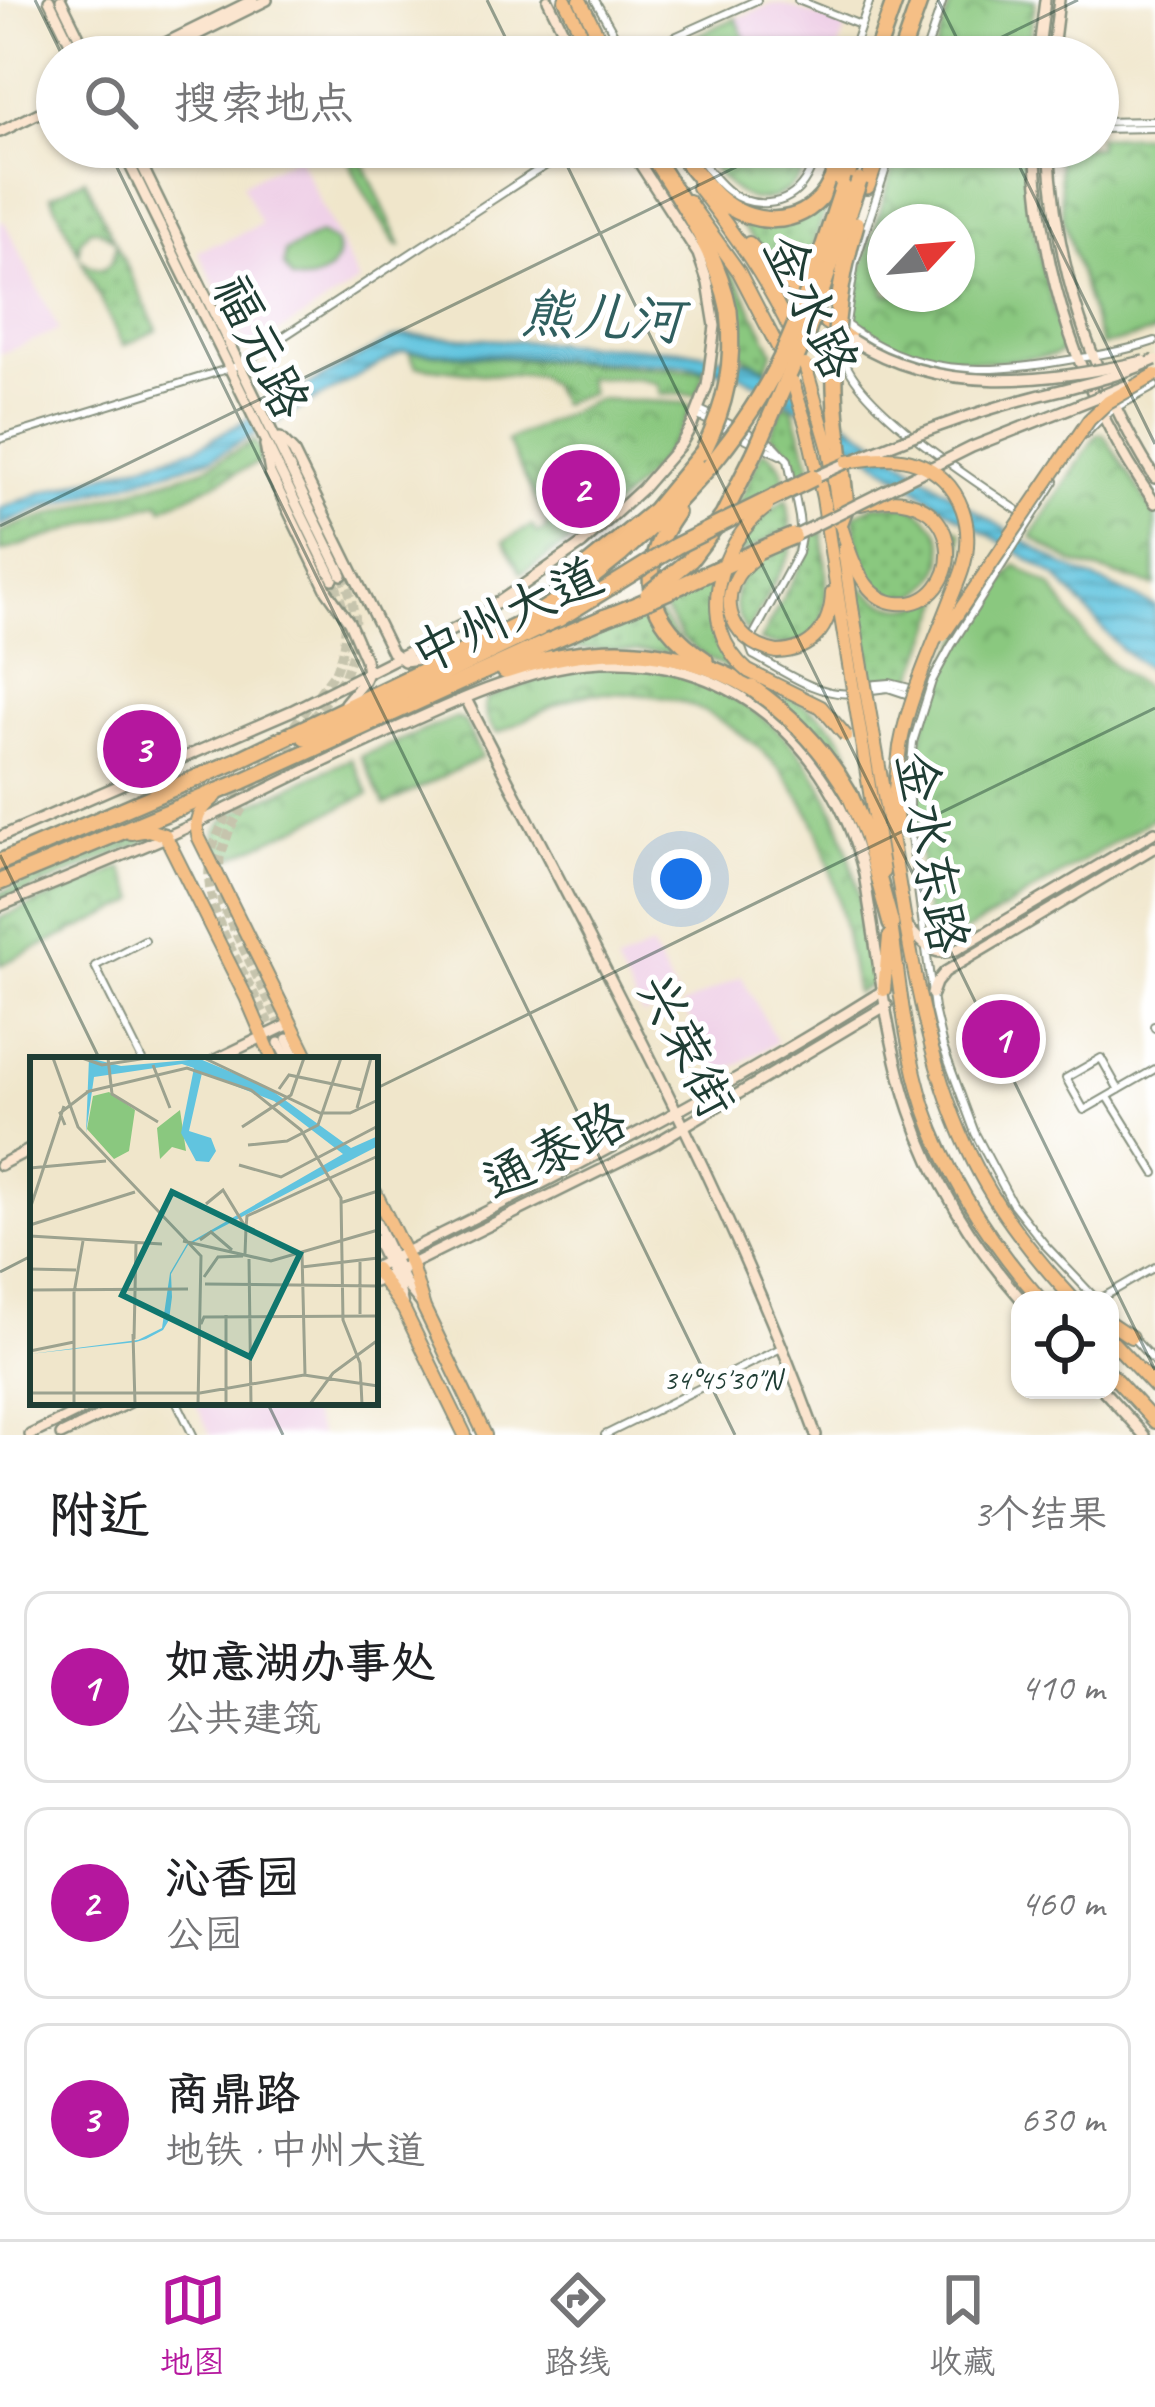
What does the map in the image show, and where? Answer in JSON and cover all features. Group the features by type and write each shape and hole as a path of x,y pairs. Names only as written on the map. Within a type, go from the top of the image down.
{"highway":[{"path":"884,36 900,0"},
{"path":"891,36 900,0"},
{"path":"907,36 920,0"},
{"path":"918,36 930,0"},
{"path":"661,168 709,248 722,279 732,342 729,383 706,459 653,557 650,577 657,609 683,645 752,688 800,726 833,766 866,833 898,925"},
{"path":"690,168 730,208 752,218 775,220 791,218 812,206 823,194 851,183 864,168"},
{"path":"840,522 846,506 834,445 834,396 837,309 847,255 848,168"},
{"name":"中州大道","path":"0,882 228,787 652,592 690,560 723,516 755,452 807,333 853,168"},
{"name":"中州大道","path":"0,862 234,762 470,649 610,549 751,411 781,357 859,168"},
{"path":"234,762 333,727 558,619 676,546 813,478"},
{"path":"601,619 793,536"},
{"path":"362,726 492,674 562,655 637,650 718,670"}],"main road":[{"path":"565,0 583,36"},
{"path":"580,0 598,36"},
{"name":"金水路","path":"663,168 739,272 778,345 808,428"},
{"name":"金水路","path":"686,168 766,281 805,364 834,445"},
{"path":"712,204 797,296 826,323 847,333"},
{"path":"928,656 1089,420 1155,375"},
{"name":"金水东路","path":"808,428 847,616 898,925 914,1065 932,1127 953,1175 999,1249 1034,1291"},
{"path":"847,462 885,457 919,463 940,476 960,503 968,529 966,553 909,709 900,747 895,809 898,925 886,998"},
{"path":"813,478 761,511 739,536 721,572 717,613 725,641 739,664 821,707 846,736 875,824"},
{"path":"840,522 867,586 888,602 909,604 936,589 949,549 939,523 922,506 900,499 858,505"},
{"name":"金水东路","path":"840,522 847,616"},
{"path":"793,536 745,565 732,585 733,620 745,638 763,649 777,652 804,646 826,626 832,606 830,550"},
{"path":"868,743 875,824"},
{"path":"228,787 200,811 195,823 199,838 307,1057"},
{"name":"金水东路","path":"875,824 928,1041 966,1145 1022,1240 1066,1291"},
{"path":"90,844 148,830 166,837 272,1057"},
{"path":"378,1208 389,1268 404,1310 465,1435"},
{"path":"389,1268 424,1308 485,1435"},
{"path":"1119,1326 1131,1336"},
{"path":"1119,1349 1155,1387"},
{"path":"1119,1383 1155,1422"}],"street":[{"path":"50,0 67,36"},
{"path":"61,0 79,36"},
{"path":"180,36 253,0"},
{"path":"194,36 267,0"},
{"path":"548,0 566,36"},
{"path":"595,0 616,36"},
{"path":"676,36 757,0"},
{"path":"798,0 860,25"},
{"path":"857,36 870,0"},
{"path":"931,36 943,0"},
{"path":"1041,36 1045,0"},
{"path":"1055,36 1059,0"},
{"path":"0,128 36,110"},
{"path":"1119,125 1155,124"},
{"name":"福元路","path":"132,168 338,577"},
{"name":"福元路","path":"143,168 235,367"},
{"path":"0,439 235,367 542,168"},
{"path":"0,837 277,717 474,619 581,544 657,473 698,413 707,386 715,326 698,254 643,168"},
{"path":"706,168 732,194 766,204 797,191 810,168"},
{"path":"886,168 855,263 842,355 850,373 904,430 1031,519"},
{"path":"1037,168 1044,238 1062,314 1103,416 1155,503"},
{"path":"1051,168 1056,221 1076,310 1115,407 1155,478"},
{"path":"847,333 947,368 999,370 1155,341"},
{"path":"847,333 902,365 985,382 1155,359"},
{"path":"813,478 979,412 1118,375 1155,359"},
{"path":"793,536 972,447 1155,375"},
{"path":"1089,1291 1030,1227 988,1161 953,1076 932,994 912,854 909,785 913,742 925,697 950,646 1085,436 1115,407 1155,386"},
{"path":"698,413 774,445 790,467 801,537 798,553 752,638 753,655 824,689 879,683 925,697"},
{"path":"267,431 293,452 398,658 415,661 470,649"},
{"path":"267,431 271,473 327,591 363,652 367,673 334,713"},
{"path":"0,907 166,837 466,699 566,666 632,662 706,679 750,701 792,736 815,762 849,823 861,862 903,1085 927,1152 973,1235 1015,1291"},
{"path":"767,714 794,676"},
{"name":"兴荣街","path":"466,699 685,1126 816,1435"},
{"path":"898,925 942,954 956,950 1155,832"},
{"path":"932,994 945,972 1155,848"},
{"path":"140,1057 95,966 145,940"},
{"name":"通泰路","path":"389,1268 886,998"},
{"name":"通泰路","path":"389,1268 605,1170 685,1126 886,998"},
{"path":"221,1057 290,1024"},
{"path":"287,1057 283,1041 295,1057"},
{"path":"1119,1090 1101,1058 1066,1078 1084,1110 1119,1090 1155,1069"},
{"path":"1108,1096 1155,1173"},
{"path":"0,1165 30,1150"},
{"path":"378,1230 389,1268"},
{"path":"1113,1291 1155,1267"},
{"path":"1131,1336 1155,1362"},
{"path":"605,1435 783,1348"},
{"path":"1111,1399 1144,1435"},
{"path":"30,1435 92,1405"},
{"path":"62,1435 124,1405"},
{"path":"178,1405 193,1435"}],"shaded area":[{"path":"774,4 846,26 843,36 744,36 736,18"},
{"path":"274,168 304,168 359,282 249,348 198,251 261,224 242,184"},
{"path":"4,221 59,330 0,354 0,222"},
{"path":"651,947 677,998 643,1016 616,964"},
{"path":"741,976 777,1042 719,1075 682,1006"},
{"path":"196,1405 306,1405 320,1435 211,1435"}],"green space":[{"path":"952,0 1035,0 1030,36 940,36"},
{"path":"736,18 744,36 695,36"},
{"path":"1155,135 1155,332 1101,346 1063,218 1059,168 1119,168 1119,136"},
{"path":"352,168 366,168 401,246 398,246"},
{"path":"714,168 806,168 785,192 762,200 730,187"},
{"path":"893,168 1026,168 1062,351 1004,361 945,357 883,341 858,326 853,297 867,252 867,312 975,312 975,204 882,204"},
{"path":"85,179 113,239 90,229 80,241 79,254 51,196"},
{"path":"820,204 826,208 799,287 730,212 751,222"},
{"path":"320,234 335,242 332,267 319,277 292,279 284,266 285,252"},
{"path":"116,244 157,330 123,346 81,259 94,268 105,267"},
{"path":"723,262 773,351 766,368 737,352"},
{"path":"409,352 704,371 699,395 660,394 658,384 641,379 586,378 591,393 560,403 550,384 537,376 416,366"},
{"path":"599,399 691,407 664,455 620,502 521,573 504,541 532,526 537,534 547,523 507,441"},
{"path":"784,404 793,408 813,473 800,479 790,453 770,435"},
{"path":"1097,434 1103,434 1155,515 1155,586 1073,563 1031,537"},
{"path":"254,441 261,452 259,462 163,508 159,502 0,552 3,531 203,469"},
{"path":"763,450 779,464 786,485 735,510"},
{"path":"787,499 791,529 733,557 755,524"},
{"path":"875,505 914,508 940,536 943,555 938,573 911,597 894,599 878,590 864,570 854,515"},
{"path":"945,522 961,532 961,553 912,683 871,679 856,582 878,599 899,607 918,606 933,598 952,566"},
{"path":"822,530 826,592 817,629 805,641 786,645 760,641 803,561 808,535"},
{"path":"792,543 747,633 735,601 742,578"},
{"path":"1016,565 1052,587 1087,639 1115,667 1155,695 1155,817 991,917 947,942 936,942 928,932 918,822 926,717 955,648"},
{"path":"715,574 717,630 745,678 683,639 658,601"},
{"path":"652,605 687,653 557,648"},
{"path":"641,665 695,679 760,716 815,775 847,847 874,983 856,993 829,865 798,793 741,734 688,704 633,694 585,694 498,733 487,718 487,699 527,683 579,670"},
{"path":"787,696 823,718 844,742 863,813 782,704"},
{"path":"455,718 464,721 482,757 385,805 361,756"},
{"path":"351,759 369,794 224,861 214,841 229,815"},
{"path":"156,837 0,903 0,893"},
{"path":"122,868 137,899 133,903 0,965 0,918"}],"water":[{"path":"406,335 685,350 755,363 1063,565 1155,606 1155,674 1121,649 1057,577 740,374 684,365 403,351 212,458 46,507 0,526 0,509 196,448"}],"tunnel":[{"path":"287,1039 222,905 220,858 242,809 344,677 355,626 342,575"},
{"path":"276,1036 215,912 210,861 234,803 335,672 345,625 333,579"}],"place":[{"name":"沁香园","path":"581,489"},
{"name":"商鼎路","path":"142,749"},
{"name":"如意湖办事处","path":"1001,1039"}],"water label":[{"name":"熊儿河","path":"602,316"}]}
